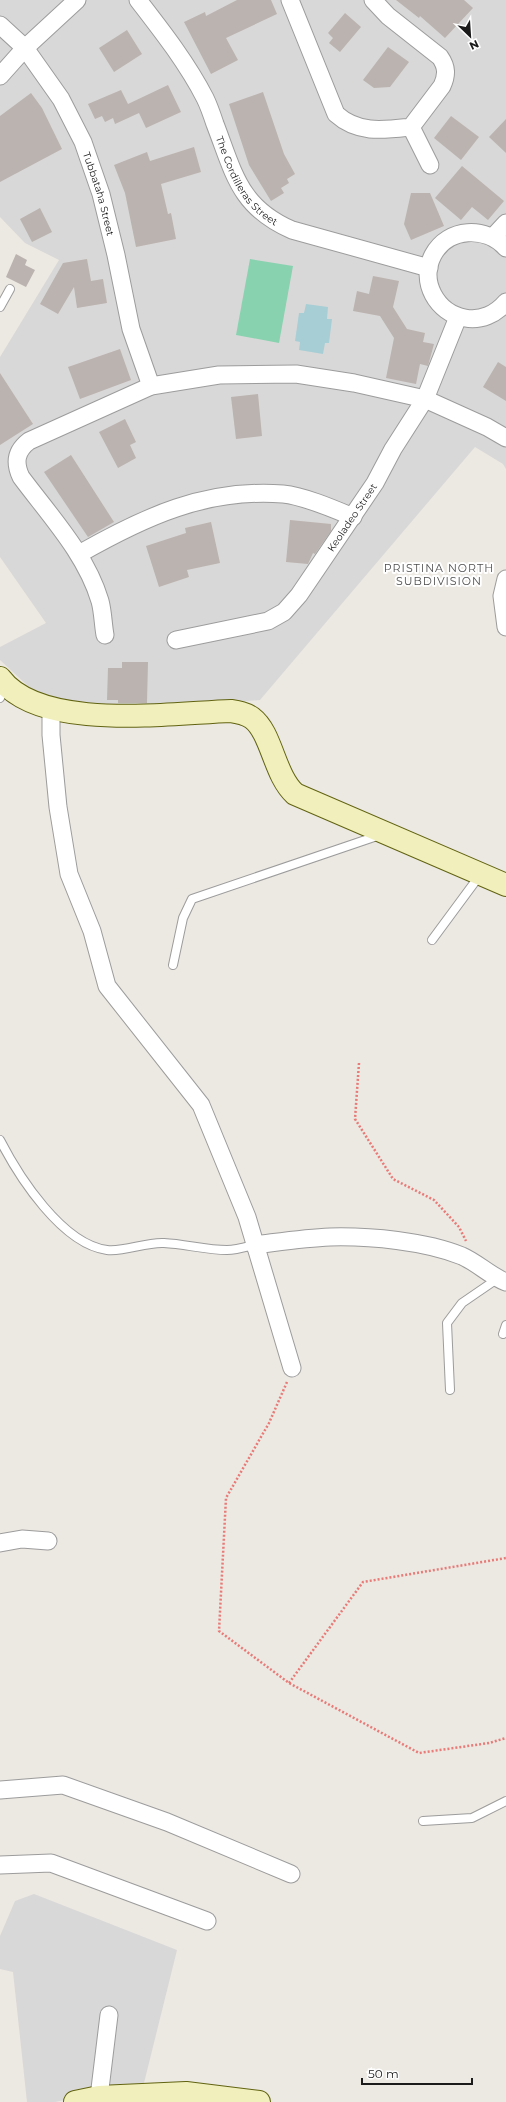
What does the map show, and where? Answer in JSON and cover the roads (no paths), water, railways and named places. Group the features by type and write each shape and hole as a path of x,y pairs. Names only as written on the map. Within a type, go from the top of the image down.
{"street":[{"path":"0,76 25,48 77,0"},
{"name":"The Cordilleras Street","path":"138,0 165,35 206,99 237,180 245,196 259,211 273,222 292,230 429,268"},
{"path":"290,0 336,114 347,124 361,128 388,130 411,128 442,86 445,78 445,63 440,57 388,16 373,0"},
{"name":"Tubbataha Street","path":"0,25 25,48 61,99 82,142 101,194 116,255 131,329 151,386"},
{"path":"411,128 430,165"},
{"path":"493,237 506,223"},
{"path":"506,248 493,237 480,232 466,232 453,236 442,244 434,255 429,268 430,288 434,298 449,312 458,317 469,319 480,318 491,314 506,302"},
{"name":"Keoladeo Street","path":"176,640 268,621 284,612 299,595 353,517 425,399 458,317"},
{"path":"105,635 100,603 91,578 79,554 21,477 17,468 16,456 22,447 29,441 151,386 219,375 296,374 354,382 425,399 506,438"},
{"path":"79,554 123,529 178,506 229,495 284,494 327,506 353,517"},
{"path":"506,578 502,596 506,627"},
{"path":"2,688 51,709 74,714 111,717 231,711 245,714 253,719 261,730 282,777 295,794 506,885"},
{"path":"51,709 51,735 58,807 69,874 92,931 107,986 201,1105 247,1217 254,1245 292,1368"},
{"path":"254,1245 330,1237 379,1240 440,1249 462,1256 502,1280"},
{"path":"0,1543 22,1539 48,1541"},
{"path":"0,1790 64,1785 167,1822 291,1874"},
{"path":"0,1865 51,1863 207,1921"},
{"path":"99,2097 109,2015"},
{"path":"75,2102 99,2097 186,2093 259,2102"}],"lane":[{"path":"0,307 10,289"},
{"path":"173,965 183,918 192,899 385,833"},
{"path":"432,940 480,874"},
{"path":"0,1140 13,1165 32,1193 66,1228 85,1243 107,1250 163,1243 228,1250 254,1245"},
{"path":"450,1390 447,1323 462,1304 502,1280"},
{"path":"503,1334 506,1325"},
{"path":"423,1821 472,1818 506,1801"}],"water":[{"path":"306,304 328,307 327,319 332,319 329,343 325,343 323,354 299,350 300,342 295,341 299,313 304,313"}],"district":[{"name":"PRISTINA NORTH SUBDIVISION","path":"439,574"}]}
